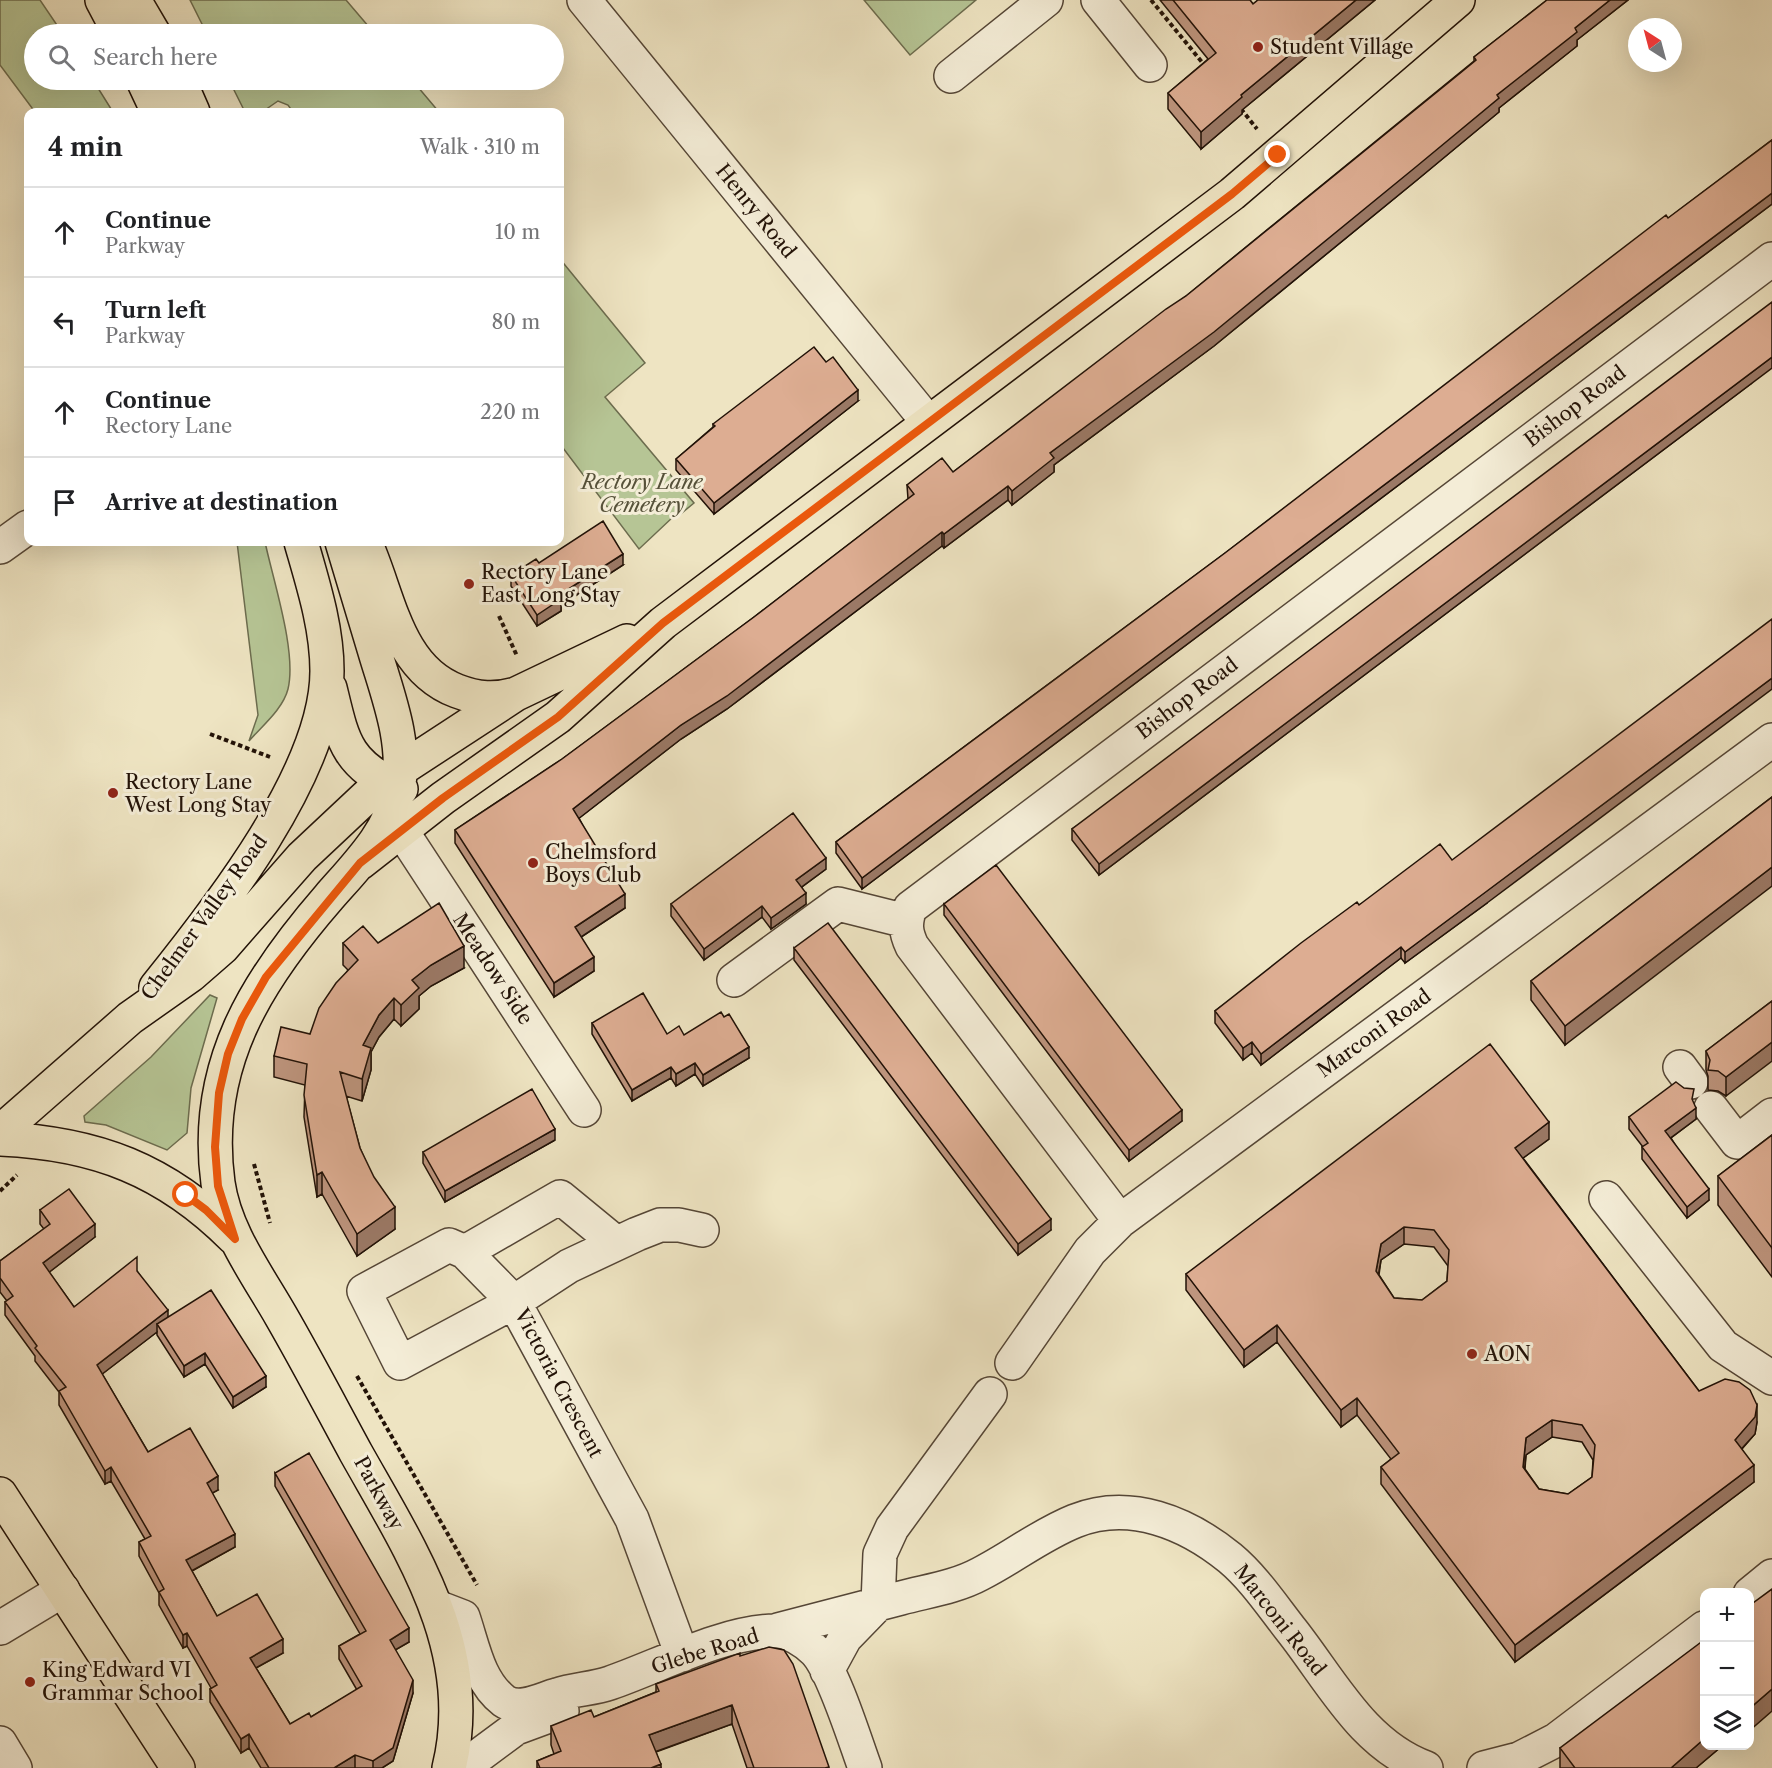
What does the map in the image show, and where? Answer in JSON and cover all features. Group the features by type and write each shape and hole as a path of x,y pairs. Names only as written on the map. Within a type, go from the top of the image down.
{"main road":[{"path":"102,0 115,24"},
{"path":"134,0 148,24"},
{"path":"360,863 443,798 558,717 663,623 1232,194 1458,0"},
{"path":"148,90 156,108"},
{"path":"183,90 191,108"},
{"name":"Chelmer Valley Road","path":"130,1018 237,879 288,795 315,741 327,673 319,606 302,546"},
{"path":"343,546 392,710 399,741 394,779 394,808 360,863"},
{"path":"367,546 410,652 421,668 439,682 466,695 483,699 499,699 516,693 663,623"},
{"path":"327,673 346,746 354,758 394,779 413,795 443,798"},
{"path":"0,1132 130,1018 191,975 222,948 308,851 394,779 516,693"},
{"name":"Parkway","path":"360,863 266,977 242,1019 228,1054 219,1093 215,1147 218,1186 235,1239 397,1522 437,1606 458,1695 449,1768"},
{"name":"Parkway","path":"0,1139 29,1141 80,1150 113,1158 144,1170 206,1210 235,1239"},
{"path":"0,1493 178,1766"}],"street":[{"name":"Henry Road","path":"584,0 928,422"},
{"path":"951,76 1046,0"},
{"path":"1098,0 1150,65"},
{"path":"187,90 202,108"},
{"name":"Bishop Road","path":"906,921 910,908 920,899 1772,259"},
{"path":"0,548 24,530"},
{"name":"Marconi Road","path":"1012,1363 1090,1251 1120,1221 1772,740"},
{"name":"Meadow Side","path":"401,830 584,1110"},
{"path":"734,980 838,904 906,921 906,933 912,946 1120,1221"},
{"path":"1711,1108 1737,1142 1772,1115"},
{"path":"465,1252 560,1197 616,1244"},
{"path":"1606,1198 1723,1346 1772,1378"},
{"name":"Victoria Crescent","path":"682,1655 632,1519 514,1302 569,1266 660,1226 679,1225 702,1230"},
{"path":"449,1245 465,1252 514,1302 400,1363 364,1291 449,1245"},
{"path":"827,1671 845,1638 878,1604 880,1554 892,1528 990,1394"},
{"name":"Marconi Road","path":"778,1630 949,1586 979,1575 1045,1534 1077,1520 1124,1511 1144,1514 1171,1522 1231,1559 1253,1583 1372,1736 1403,1760 1426,1768"},
{"path":"1754,1590 1772,1576"},
{"path":"0,1628 63,1590"},
{"name":"Glebe Road","path":"437,1606 463,1617 485,1683 506,1702 514,1704 536,1703 556,1695 608,1684 682,1655 752,1633 778,1630 801,1640 816,1652 827,1671 865,1768"},
{"path":"1484,1768 1519,1759 1556,1740 1700,1631"},
{"name":"Glebe Road","path":"462,1768 516,1728 563,1711 608,1684"},
{"path":"0,1743 15,1768"}],"path":[{"path":"1151,0 1212,74"},
{"path":"1234,102 1278,155"},
{"path":"210,734 274,758"},
{"path":"253,1154 261,1198 271,1226"},
{"path":"351,1367 478,1586"}],"green space":[{"path":"0,0 40,0 56,24 24,24 24,90 99,90 110,108 32,108 0,65"},
{"path":"190,0 346,0 366,24 202,24"},
{"path":"864,0 976,0 910,55"},
{"path":"234,90 420,90 436,108 290,108 278,101 268,108 243,108"},
{"name":"Rectory Lane Cemetery","path":"564,264 645,363 605,397 694,503 677,517 674,516 639,549 564,449"},
{"path":"237,546 266,546 287,636 290,674 288,689 277,710 249,741 258,715"},
{"path":"210,995 217,998 191,1088 187,1133 167,1150 106,1125 85,1122 84,1116 151,1057"}],"building":[{"name":"Student Village","path":"1173,0 1250,0 1253,4 1258,0 1356,0 1241,95 1242,97 1201,132 1168,93 1216,53"},
{"path":"1547,0 1610,0 1575,28 1577,32 1497,95 1499,98 1417,166 1214,332 1050,453 1054,458 1012,491 1008,486 944,534 942,532 727,696 681,725 573,809 625,894 575,927 594,957 554,983 455,830 562,759 754,617 914,494 907,485 942,458 953,472 1186,296 1476,60 1474,57"},
{"path":"1772,140 1772,193 862,878 836,842 1225,553 1666,215 1668,218"},
{"path":"1772,302 1772,357 1099,864 1072,829"},
{"path":"814,347 826,362 833,357 858,390 714,503 676,459 715,426 713,424"},
{"path":"603,521 623,554 559,595 561,599 537,615 511,575 536,559 539,563"},
{"path":"1772,619 1772,678 1405,952 1401,947 1261,1054 1252,1042 1243,1048 1215,1011 1301,943 1357,902 1359,905 1440,844 1452,860"},
{"path":"1772,797 1772,867 1565,1026 1531,981"},
{"path":"793,813 826,858 796,880 806,893 771,918 762,906 704,949 671,904"},
{"path":"996,865 1182,1110 1129,1150 944,904"},
{"path":"439,903 464,946 431,965 412,980 419,988 401,1005 394,998 379,1015 363,1045 371,1048 362,1079 340,1072 360,1148 374,1177 395,1207 357,1234 322,1172 317,1175 304,1095 307,1064 274,1056 281,1027 310,1034 319,1008 336,983 358,960 343,943 363,926 378,943"},
{"path":"828,923 1051,1219 1018,1244 794,948"},
{"path":"643,993 667,1034 679,1026 684,1035 721,1012 724,1017 729,1014 749,1047 703,1075 695,1063 676,1074 671,1067 632,1090 592,1023"},
{"path":"1772,1001 1772,1042 1726,1077 1718,1071 1708,1070 1710,1060 1706,1051"},
{"name":"AON","path":"1490,1044 1549,1122 1515,1148 1699,1391 1725,1379 1739,1382 1750,1390 1757,1405 1755,1417 1735,1440 1754,1465 1515,1645 1381,1467 1399,1453 1357,1398 1341,1410 1277,1325 1244,1350 1186,1274","holes":["1404,1227 1434,1230 1449,1250 1447,1281 1422,1300 1394,1298 1376,1271 1381,1244","1552,1420 1582,1425 1595,1445 1592,1477 1568,1494 1539,1489 1523,1467 1526,1438"]},
{"path":"1676,1082 1684,1088 1694,1089 1692,1099 1696,1108 1665,1131 1709,1189 1687,1207 1642,1147 1648,1143 1629,1117"},
{"path":"532,1089 555,1129 445,1191 423,1152"},
{"path":"1772,1135 1772,1248 1718,1176"},
{"path":"69,1189 95,1224 43,1263 74,1307 137,1257 137,1271 168,1310 97,1365 148,1452 190,1428 218,1476 207,1483 235,1534 186,1560 217,1616 257,1594 283,1639 250,1658 290,1724 309,1713 311,1717 362,1686 339,1646 366,1631 275,1473 309,1453 409,1628 390,1640 413,1680 393,1748 373,1761 355,1755 334,1768 269,1768 249,1734 241,1739 210,1689 217,1685 187,1633 183,1635 159,1592 164,1589 139,1542 151,1536 111,1467 105,1471 59,1391 66,1387 35,1348 37,1346 5,1302 13,1296 0,1278 0,1261 50,1224 40,1210"},
{"path":"211,1290 266,1376 233,1397 205,1353 184,1366 157,1324"},
{"path":"1772,1589 1772,1689 1754,1705 1754,1642 1754,1602"},
{"path":"1700,1643 1700,1743 1671,1768 1575,1768 1560,1748"},
{"path":"769,1647 784,1650 793,1664 829,1767 754,1768 732,1705 649,1735 661,1764 651,1768 540,1768 537,1761 561,1751 551,1726 591,1710 594,1717 659,1691 656,1684 740,1653 740,1656"}],"place":[{"name":"Student Village","path":"1258,47"},
{"name":"Rectory Lane East Long Stay","path":"469,584"},
{"name":"Rectory Lane West Long Stay","path":"113,793"},
{"name":"Chelmsford Boys Club","path":"533,863"},
{"name":"AON","path":"1472,1354"},
{"name":"King Edward VI Grammar School","path":"30,1682"}],"route":[{"path":"186,1195 206,1210 235,1239 218,1186 215,1147 219,1093 228,1054 242,1019 266,977 315,914 360,863 443,798 558,717 663,623 1232,194 1278,155"}]}
